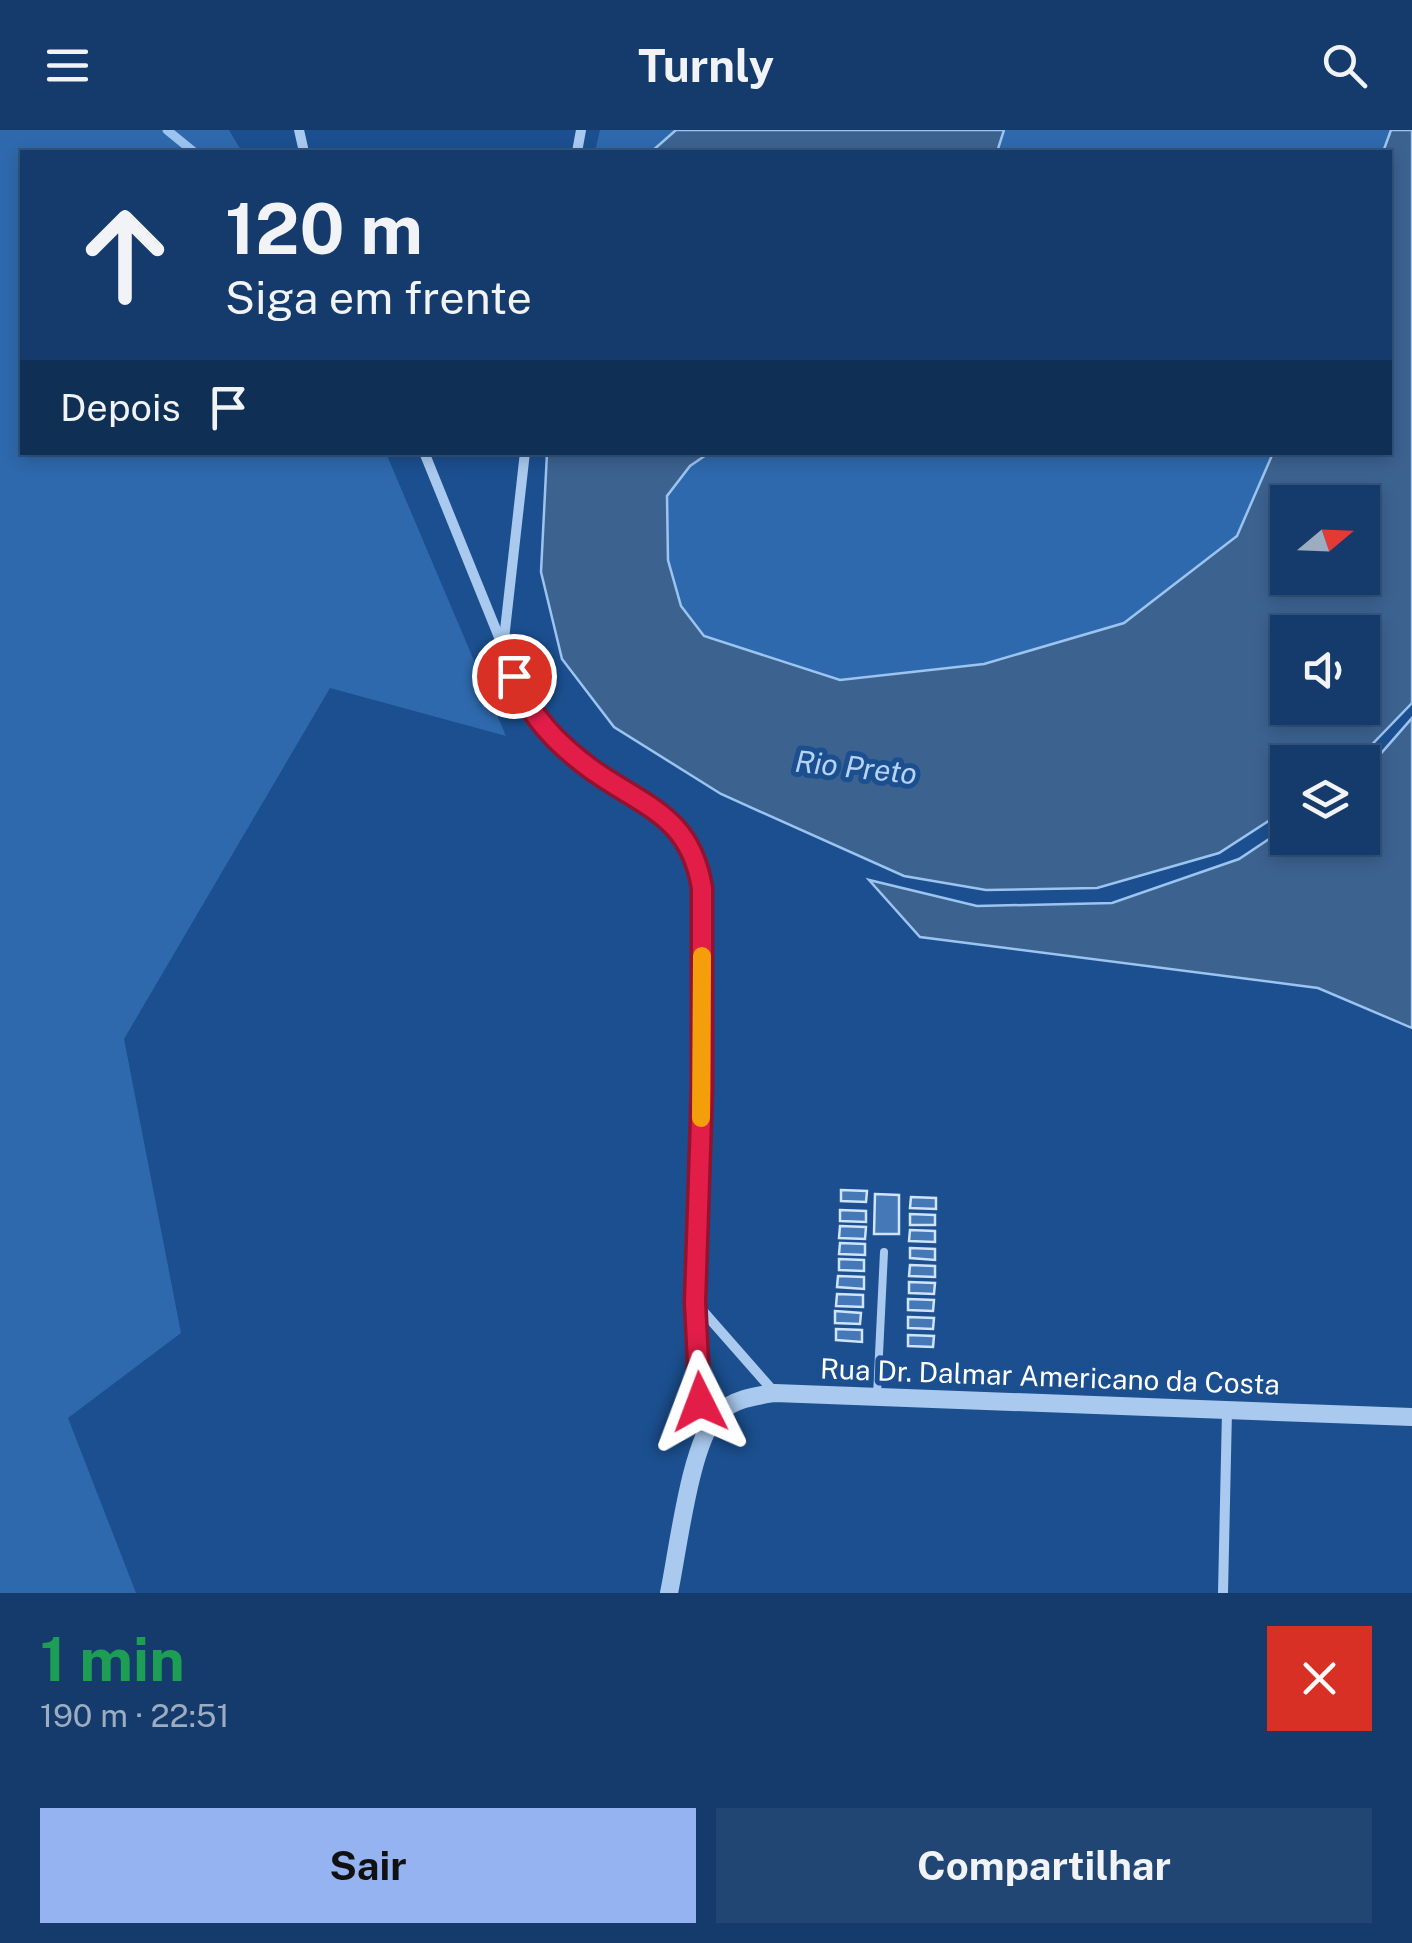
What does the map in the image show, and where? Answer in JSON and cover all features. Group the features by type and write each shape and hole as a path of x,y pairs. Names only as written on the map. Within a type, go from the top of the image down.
{"street":[{"path":"425,455 525,704 546,730 591,769 668,818 697,862 702,888 702,1088 695,1302 702,1435 669,1593"},
{"path":"503,648 525,455"},
{"path":"695,1302 775,1393"},
{"name":"Rua Dr. Dalmar Americano da Costa","path":"702,1435 719,1412 731,1405 775,1393 1412,1417"},
{"path":"1223,1593 1227,1411"}],"lane":[{"path":"876,1399 884,1252"}],"shaded area":[{"path":"0,130 229,130 241,150 20,150 20,455 387,455 506,736 330,688 124,1039 181,1333 68,1418 136,1593 0,1593"},
{"path":"600,130 676,130 653,150 595,150"},
{"path":"1004,130 1391,130 1384,150 998,150"},
{"path":"706,455 1272,455 1237,536 1124,623 984,664 840,680 704,636 681,606 668,560 667,496 690,466"}],"water":[{"path":"676,130 1004,130 998,150 653,150"},
{"name":"Rio Preto","path":"1391,130 1412,130 1412,703 1371,745 1270,745 1270,820 1219,853 1097,888 986,890 904,876 721,794 614,727 562,659 541,572 547,455 706,455 690,466 667,496 668,560 681,606 704,636 840,680 984,664 1124,623 1237,536 1272,455 1392,455 1392,150 1384,150"},
{"path":"1412,718 1412,1028 1318,988 920,937 869,880 977,906 1112,903 1239,859 1270,838 1270,855 1380,855 1380,755"}],"building":[{"path":"841,1190 867,1191 866,1202 841,1201"},
{"path":"875,1194 899,1195 899,1234 874,1234"},
{"path":"911,1197 936,1198 936,1209 910,1208"},
{"path":"840,1210 866,1211 866,1222 840,1221"},
{"path":"910,1214 935,1215 935,1225 910,1225"},
{"path":"840,1226 866,1227 865,1239 839,1238"},
{"path":"910,1230 935,1231 935,1242 909,1241"},
{"path":"840,1243 865,1244 865,1255 839,1254"},
{"path":"910,1248 935,1249 935,1260 910,1258"},
{"path":"839,1259 864,1260 864,1271 839,1270"},
{"path":"910,1265 935,1266 935,1277 909,1276"},
{"path":"838,1276 864,1277 864,1289 837,1287"},
{"path":"909,1282 935,1283 934,1294 909,1293"},
{"path":"837,1294 863,1295 863,1307 836,1306"},
{"path":"908,1299 934,1300 933,1311 908,1310"},
{"path":"835,1311 861,1313 860,1324 835,1323"},
{"path":"908,1317 934,1318 933,1329 908,1328"},
{"path":"836,1329 862,1330 862,1342 836,1340"},
{"path":"908,1335 934,1336 933,1347 908,1346"}],"waterway":[{"path":"167,130 192,150"}],"slow traffic":[{"path":"701,1118 702,956"}],"route":[{"path":"514,676 525,704 546,730 591,769 668,818 697,862 702,888 702,1088 695,1302 700,1402"}]}
